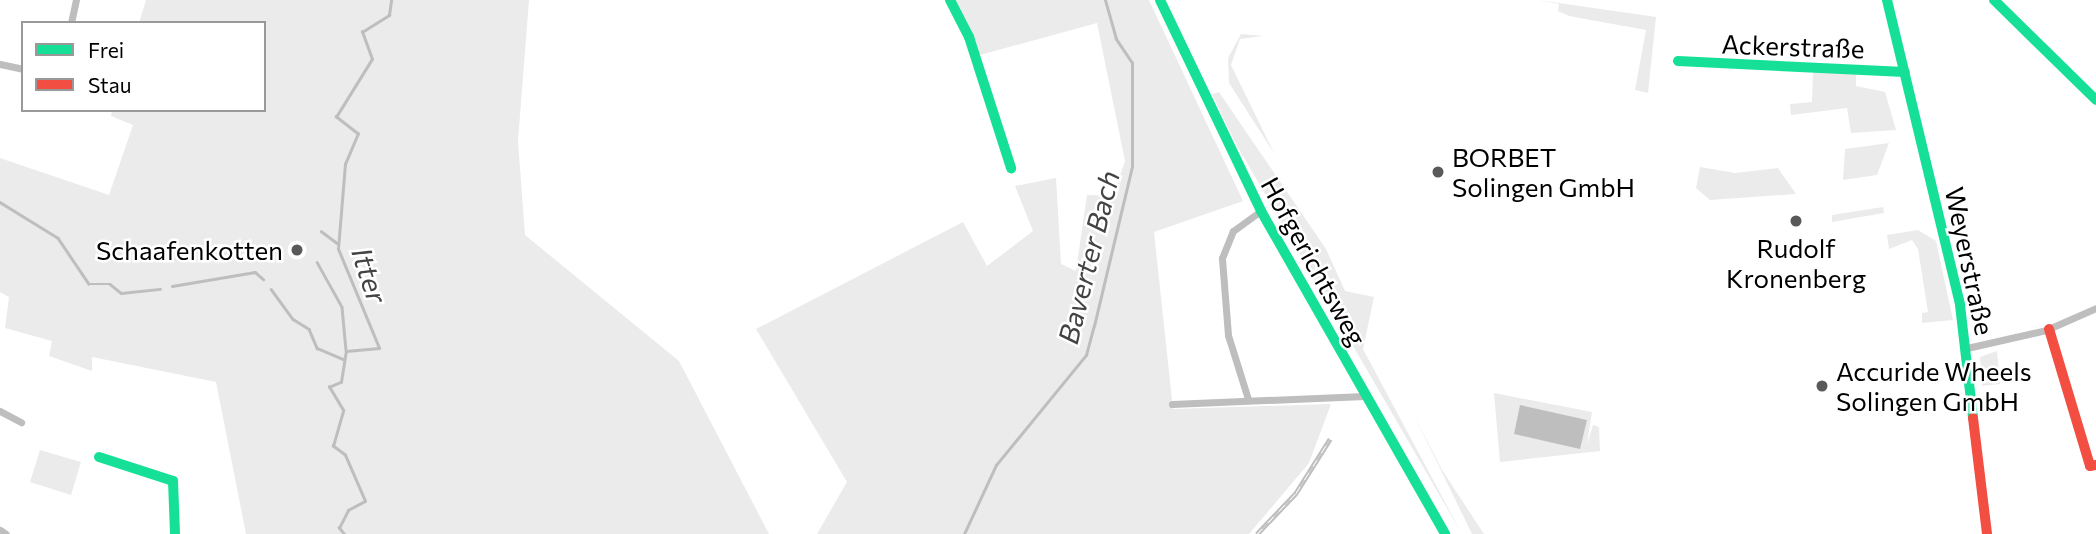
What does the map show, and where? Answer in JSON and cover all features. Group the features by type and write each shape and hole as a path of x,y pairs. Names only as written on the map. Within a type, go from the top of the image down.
{"street":[{"path":"71,21 76,0"},
{"path":"950,0 980,69 1012,168"},
{"name":"Hofgerichtsweg","path":"1160,0 1261,211 1445,534"},
{"name":"Weyerstraße","path":"1887,0 1906,72 1967,348 1987,534"},
{"path":"1994,0 2096,100"},
{"name":"Ackerstraße","path":"1678,61 1906,72"},
{"path":"0,64 21,69"},
{"path":"1248,400 1228,335 1221,262 1233,231 1261,211"},
{"path":"1967,348 2049,329 2096,308"},
{"path":"2049,329 2090,466 2096,466"},
{"path":"1172,404 1365,396"},
{"path":"0,411 21,422"},
{"path":"99,457 173,481 175,534"},
{"path":"0,530 6,534"}],"shaded area":[{"path":"146,0 529,0 518,141 525,235 679,361 769,534 246,534 216,382 92,357 92,371 49,356 52,341 5,328 9,297 0,292 0,158 109,195 133,125 111,116 112,112 266,112 266,21 140,21"},
{"path":"954,0 1149,0 1243,201 1154,232 1173,409 1331,404 1309,463 1249,534 817,534 847,482 756,329 963,222 987,266 1033,231 1015,186 1056,178 1061,264 1076,271 1087,195 1113,196 1125,161 1097,23 980,55"},
{"path":"1538,0 1656,17 1648,93 1635,90 1646,30 1569,16 1558,11 1559,4"},
{"path":"1241,34 1263,36 1240,39 1231,65 1274,153 1229,83 1228,58"},
{"path":"1813,72 1856,74 1856,86 1885,92 1896,130 1851,133 1847,108 1791,115 1790,104 1812,102"},
{"path":"1219,92 1326,249 1345,291 1374,297 1363,349 1462,534 1236,144 1212,94"},
{"path":"1889,143 1877,175 1843,180 1845,149"},
{"path":"1700,167 1735,173 1778,168 1796,194 1710,200 1696,188"},
{"path":"1883,207 1884,213 1832,222 1832,215"},
{"path":"1918,230 1936,241 1953,320 1922,323 1922,313 1928,312 1918,249 1912,240 1889,249 1887,235"},
{"path":"1997,351 2000,384 1982,386 1980,357"},
{"path":"1494,393 1592,412 1587,444 1593,425 1599,427 1600,451 1500,462"},
{"path":"1520,405 1587,420 1580,449 1514,434"},
{"path":"1412,411 1442,470 1484,534 1472,534"},
{"path":"40,450 81,462 71,495 30,482"}],"waterway":[{"name":"Itter","path":"344,534 339,528 348,510 365,501 345,455 333,446 343,410 329,387 341,382 346,351 379,348 338,249 345,164 358,134 336,117 372,59 362,32 389,15 391,0"},
{"name":"Baverter Bach","path":"964,534 996,465 1086,355 1094,326 1132,166 1132,63 1116,39 1105,0"},
{"path":"0,202 58,238 89,284 110,284 121,293 160,289"},
{"path":"321,231 337,243"},
{"path":"317,262 342,307 346,350"},
{"path":"172,286 255,272 263,279"},
{"path":"271,289 293,319 309,329 317,348 343,359"}],"railway":[{"path":"1257,534 1296,493 1330,439"}],"traffic: fast":[{"path":"950,0 969,37 1011,168"},
{"path":"1160,0 1261,211 1445,534"},
{"path":"1887,0 1960,305 1973,418"},
{"path":"1994,0 2096,100"},
{"path":"1678,61 1905,72"},
{"path":"99,457 173,481 175,534"}],"traffic: jam":[{"path":"2049,329 2090,466 2096,465"},
{"path":"1973,418 1987,534"}],"place":[{"name":"BORBET Solingen GmbH","path":"1438,172"},
{"name":"Rudolf Kronenberg","path":"1796,221"},
{"name":"Schaafenkotten","path":"297,250"},
{"name":"Accuride Wheels Solingen GmbH","path":"1822,386"}]}
